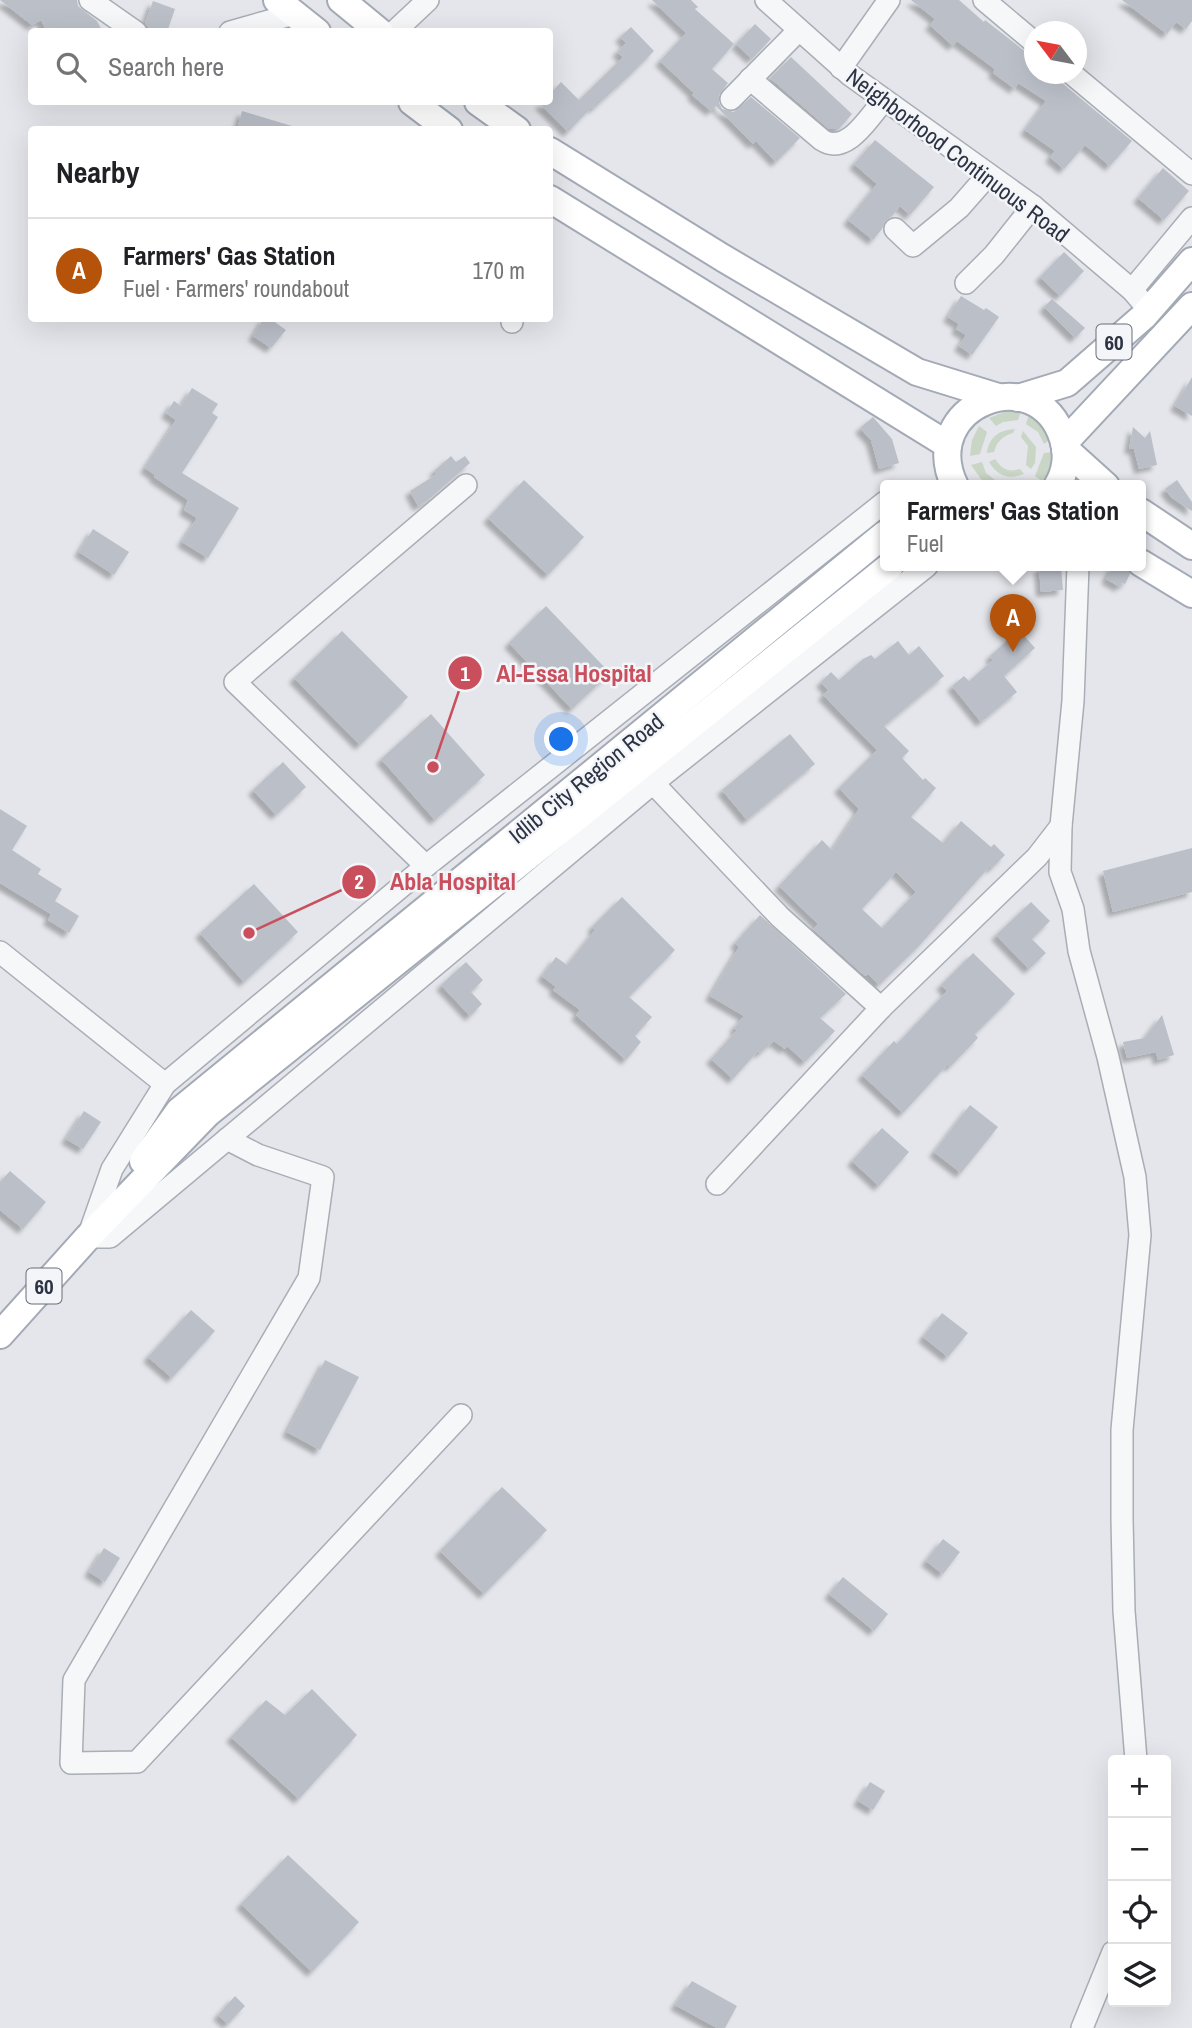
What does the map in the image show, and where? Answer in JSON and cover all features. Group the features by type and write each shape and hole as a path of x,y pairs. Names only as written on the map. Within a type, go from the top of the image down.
{"main road":[{"path":"341,0 375,28"},
{"path":"286,7 312,28"},
{"path":"416,105 444,126"},
{"path":"482,105 511,126"},
{"path":"553,153 917,373 1039,406 1055,422 1065,446 1100,480"},
{"path":"553,201 950,466"},
{"name":"60","path":"1008,397 1067,383 1140,300 1192,261"},
{"name":"60","path":"1065,446 1182,326 1192,306"},
{"path":"935,480 950,466 955,425 969,409 978,404 1008,397"},
{"path":"1060,480 1064,471 1065,446"},
{"path":"1146,515 1192,546"},
{"name":"Idlib City Region Road","path":"88,1237 179,1111 880,538"},
{"path":"1146,566 1192,594"},
{"name":"Idlib City Region Road","path":"0,1335 88,1237 208,1113 884,571"}],"street":[{"path":"90,0 130,28"},
{"path":"398,28 428,0"},
{"name":"Neighborhood Continuous Road","path":"766,0 841,68 1033,206 1140,300"},
{"path":"841,68 889,0"},
{"path":"984,0 1024,34"},
{"path":"239,28 286,7"},
{"path":"731,99 799,30"},
{"path":"750,79 831,145 846,141 884,100"},
{"path":"1084,84 1192,174"},
{"path":"895,229 913,246 959,208 988,175"},
{"path":"966,284 994,255 1033,206"},
{"path":"1140,300 1192,218"},
{"path":"426,866 234,682 466,485"},
{"path":"880,506 426,866 165,1084 112,1169 88,1237 110,1237 653,783 922,571"},
{"path":"1078,571 1073,701 1060,826 1060,872 1073,909 1079,951 1108,1057 1135,1177 1140,1235 1122,1430 1124,1611 1135,1755"},
{"path":"653,783 780,917 881,1008"},
{"path":"718,1184 881,1008 1037,857 1060,826"},
{"path":"0,952 165,1084"},
{"path":"227,1139 258,1155 323,1177 309,1278 74,1680 71,1763 137,1762 461,1415"},
{"path":"1082,2028 1108,1964"}],"green space":[{"path":"1007,411 1021,411 1018,420 996,426 989,418"},
{"path":"1029,414 1036,418 1052,438 1044,444 1038,432 1026,424"},
{"path":"979,426 987,432 980,454 970,456 972,440"},
{"path":"1015,429 1001,440 994,452 987,453 996,435"},
{"path":"1023,431 1036,447 1035,463 1031,469 1026,465 1028,446 1021,437"},
{"path":"1054,452 1050,470 1041,480 1035,476 1044,453"},
{"path":"995,459 1006,469 1020,469 1024,474 1008,477 1000,474 989,462"},
{"path":"982,462 986,473 995,480 983,480 971,465"}],"building":[{"path":"0,0 77,0 78,6 97,21 101,28 45,28 41,20 32,25"},
{"path":"652,0 691,0 698,7 695,9 734,44 712,69 728,83 719,95 719,103 722,109 734,112 751,97 800,138 776,162 756,141 753,144 716,106 711,111 692,95 694,93 660,61 686,33"},
{"path":"911,0 959,0 1024,50 1024,84 1063,84 1132,141 1110,166 1085,145 1064,169 1050,157 1055,151 1025,130 1046,101 1018,83 1015,89 993,73 995,69 957,41 953,46 930,25 935,19"},
{"path":"1122,0 1192,0 1192,21 1186,29 1176,22 1167,34"},
{"path":"153,1 175,9 168,28 152,28 145,23"},
{"path":"755,24 771,39 752,59 736,44"},
{"path":"631,27 654,51 568,132 541,105 553,105 553,91 561,82 579,100 623,57 617,52 626,43 620,37"},
{"path":"791,57 852,114 839,129 829,129 770,78"},
{"path":"242,111 292,126 238,126"},
{"path":"875,140 934,187 910,215 900,206 885,221 873,240 848,220 877,184 854,164"},
{"path":"1163,168 1189,191 1164,220 1138,198"},
{"path":"1064,252 1084,271 1060,296 1040,277"},
{"path":"961,296 999,317 972,355 959,346 966,335 956,329 959,324 948,317"},
{"path":"1052,299 1085,328 1075,338 1044,307"},
{"path":"262,322 275,322 286,330 271,348 253,336"},
{"path":"1192,377 1192,416 1175,406"},
{"path":"192,388 218,404 212,413 218,417 182,473 239,508 208,558 182,542 197,518 184,510 188,500 145,468 176,420 166,413 174,401 181,406"},
{"path":"873,417 892,439 899,463 879,469 871,440 860,428"},
{"path":"1133,427 1145,438 1150,431 1157,465 1139,469 1134,449 1129,449"},
{"path":"451,456 456,462 465,456 470,463 418,506 410,491 437,474 434,471"},
{"path":"524,480 584,537 548,575 488,518"},
{"path":"1177,480 1192,502 1192,511 1172,498 1165,489"},
{"path":"93,529 129,552 114,575 79,552"},
{"path":"1039,571 1061,571 1063,590 1041,592"},
{"path":"1110,571 1128,571 1130,574 1125,584 1122,583 1120,587 1106,579"},
{"path":"546,606 610,673 572,709 509,643"},
{"path":"1019,630 1035,648 1004,676 1017,692 981,722 952,686 964,676 969,681 993,660 990,656"},
{"path":"342,631 408,697 360,745 294,678"},
{"path":"898,641 909,655 919,646 944,676 884,726 909,751 902,758 923,780 925,778 936,788 911,817 943,843 961,821 991,847 994,844 1005,855 992,868 990,866 919,946 879,985 868,974 865,976 813,929 818,924 779,886 822,840 832,850 859,809 839,788 877,750 823,695 828,690 821,682 831,672 839,680 863,659 871,655 875,659","holes":["896,872 916,892 882,928 862,909"]},
{"path":"431,714 485,775 435,820 381,759"},
{"path":"790,734 815,764 747,820 722,790"},
{"path":"283,762 306,787 276,815 253,790"},
{"path":"0,809 27,826 12,850 41,869 38,874 62,889 55,901 79,916 69,933 48,920 51,914 0,883"},
{"path":"1192,848 1192,892 1113,912 1103,871"},
{"path":"254,884 298,932 244,982 200,933"},
{"path":"622,897 675,950 629,997 652,1017 635,1036 641,1042 626,1060 576,1015 580,1010 553,990 556,987 542,976 556,957 567,965 595,930 592,927"},
{"path":"1031,902 1050,921 1032,939 1046,953 1029,969 996,935"},
{"path":"760,915 846,994 820,1018 835,1031 805,1062 787,1046 785,1049 774,1041 760,1053 758,1051 733,1079 711,1059 737,1030 734,1028 744,1016 710,996 739,947 735,943"},
{"path":"973,953 1015,994 975,1034 978,1038 950,1067 948,1064 903,1113 862,1075 894,1041 897,1044 947,991 941,985"},
{"path":"466,962 483,980 471,992 482,1004 470,1016 441,985"},
{"path":"1162,1015 1174,1055 1158,1060 1156,1052 1127,1058 1123,1042 1145,1038"},
{"path":"970,1105 998,1127 961,1173 934,1152"},
{"path":"84,1111 101,1122 83,1149 66,1139"},
{"path":"882,1128 909,1152 879,1186 852,1161"},
{"path":"10,1171 46,1202 23,1229 0,1210 0,1182"},
{"path":"191,1310 215,1331 172,1378 148,1357"},
{"path":"942,1313 968,1333 948,1357 923,1337"},
{"path":"325,1360 359,1377 320,1450 287,1432"},
{"path":"502,1487 547,1530 484,1594 440,1551"},
{"path":"943,1539 960,1552 943,1574 926,1561"},
{"path":"104,1548 120,1558 105,1582 89,1572"},
{"path":"843,1577 888,1614 874,1631 829,1594"},
{"path":"312,1689 357,1735 299,1799 231,1737 266,1700 285,1715"},
{"path":"870,1782 885,1791 873,1810 858,1801"},
{"path":"288,1855 359,1922 312,1972 241,1904"},
{"path":"692,1981 737,2006 725,2028 717,2028 675,2005"},
{"path":"235,1996 245,2006 228,2024 218,2015"}],"place":[{"name":"Farmers' Gas Station","path":"1013,652"},
{"name":"Al-Essa Hospital","path":"433,767"},
{"name":"Abla Hospital","path":"249,933"}]}
